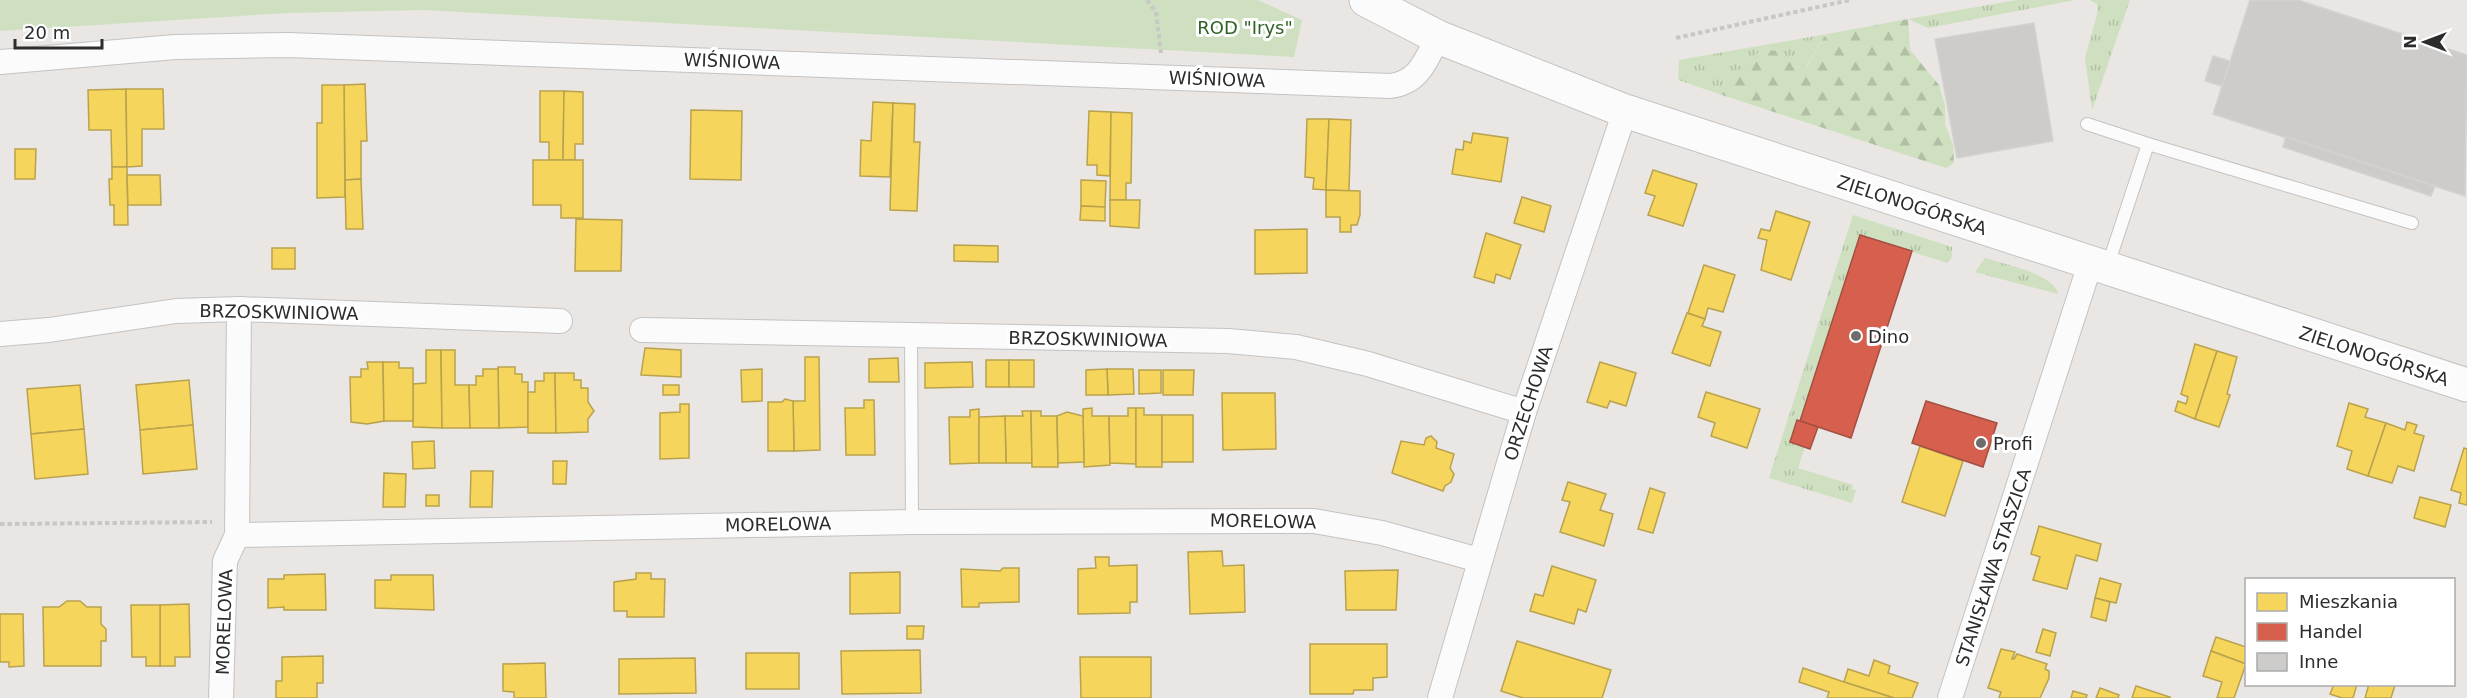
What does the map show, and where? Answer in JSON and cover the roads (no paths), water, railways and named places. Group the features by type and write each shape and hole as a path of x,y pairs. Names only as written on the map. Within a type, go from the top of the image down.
{"street":[{"name":"ZIELONOGÓRSKA","path":"1366,0 1438,37 1625,111 2467,386"},
{"name":"WIŚNIOWA","path":"0,62 176,47 288,45 1390,86 1402,84 1416,76 1438,37"},
{"name":"ORZECHOWA","path":"1440,698 1524,412 1625,111"},
{"name":"STANISŁAWA STASZICA","path":"1950,698 2098,267"},
{"name":"BRZOSKWINIOWA","path":"0,334 49,330 176,311 238,309 560,321"},
{"path":"237,529 238,309"},
{"name":"BRZOSKWINIOWA","path":"642,330 1228,341 1296,347 1368,364 1524,412"},
{"name":"MORELOWA","path":"221,698 225,561 237,529 912,522 1314,521 1382,533 1479,560"}],"lane":[{"path":"2087,124 2412,223"},
{"path":"2098,267 2148,144"},
{"path":"911,336 912,522"}],"place":[{"name":"Dino","path":"1856,336"},
{"name":"Profi","path":"1981,443"}],"park label":[{"name":"ROD \"Irys\"","path":"1245,27"}]}
